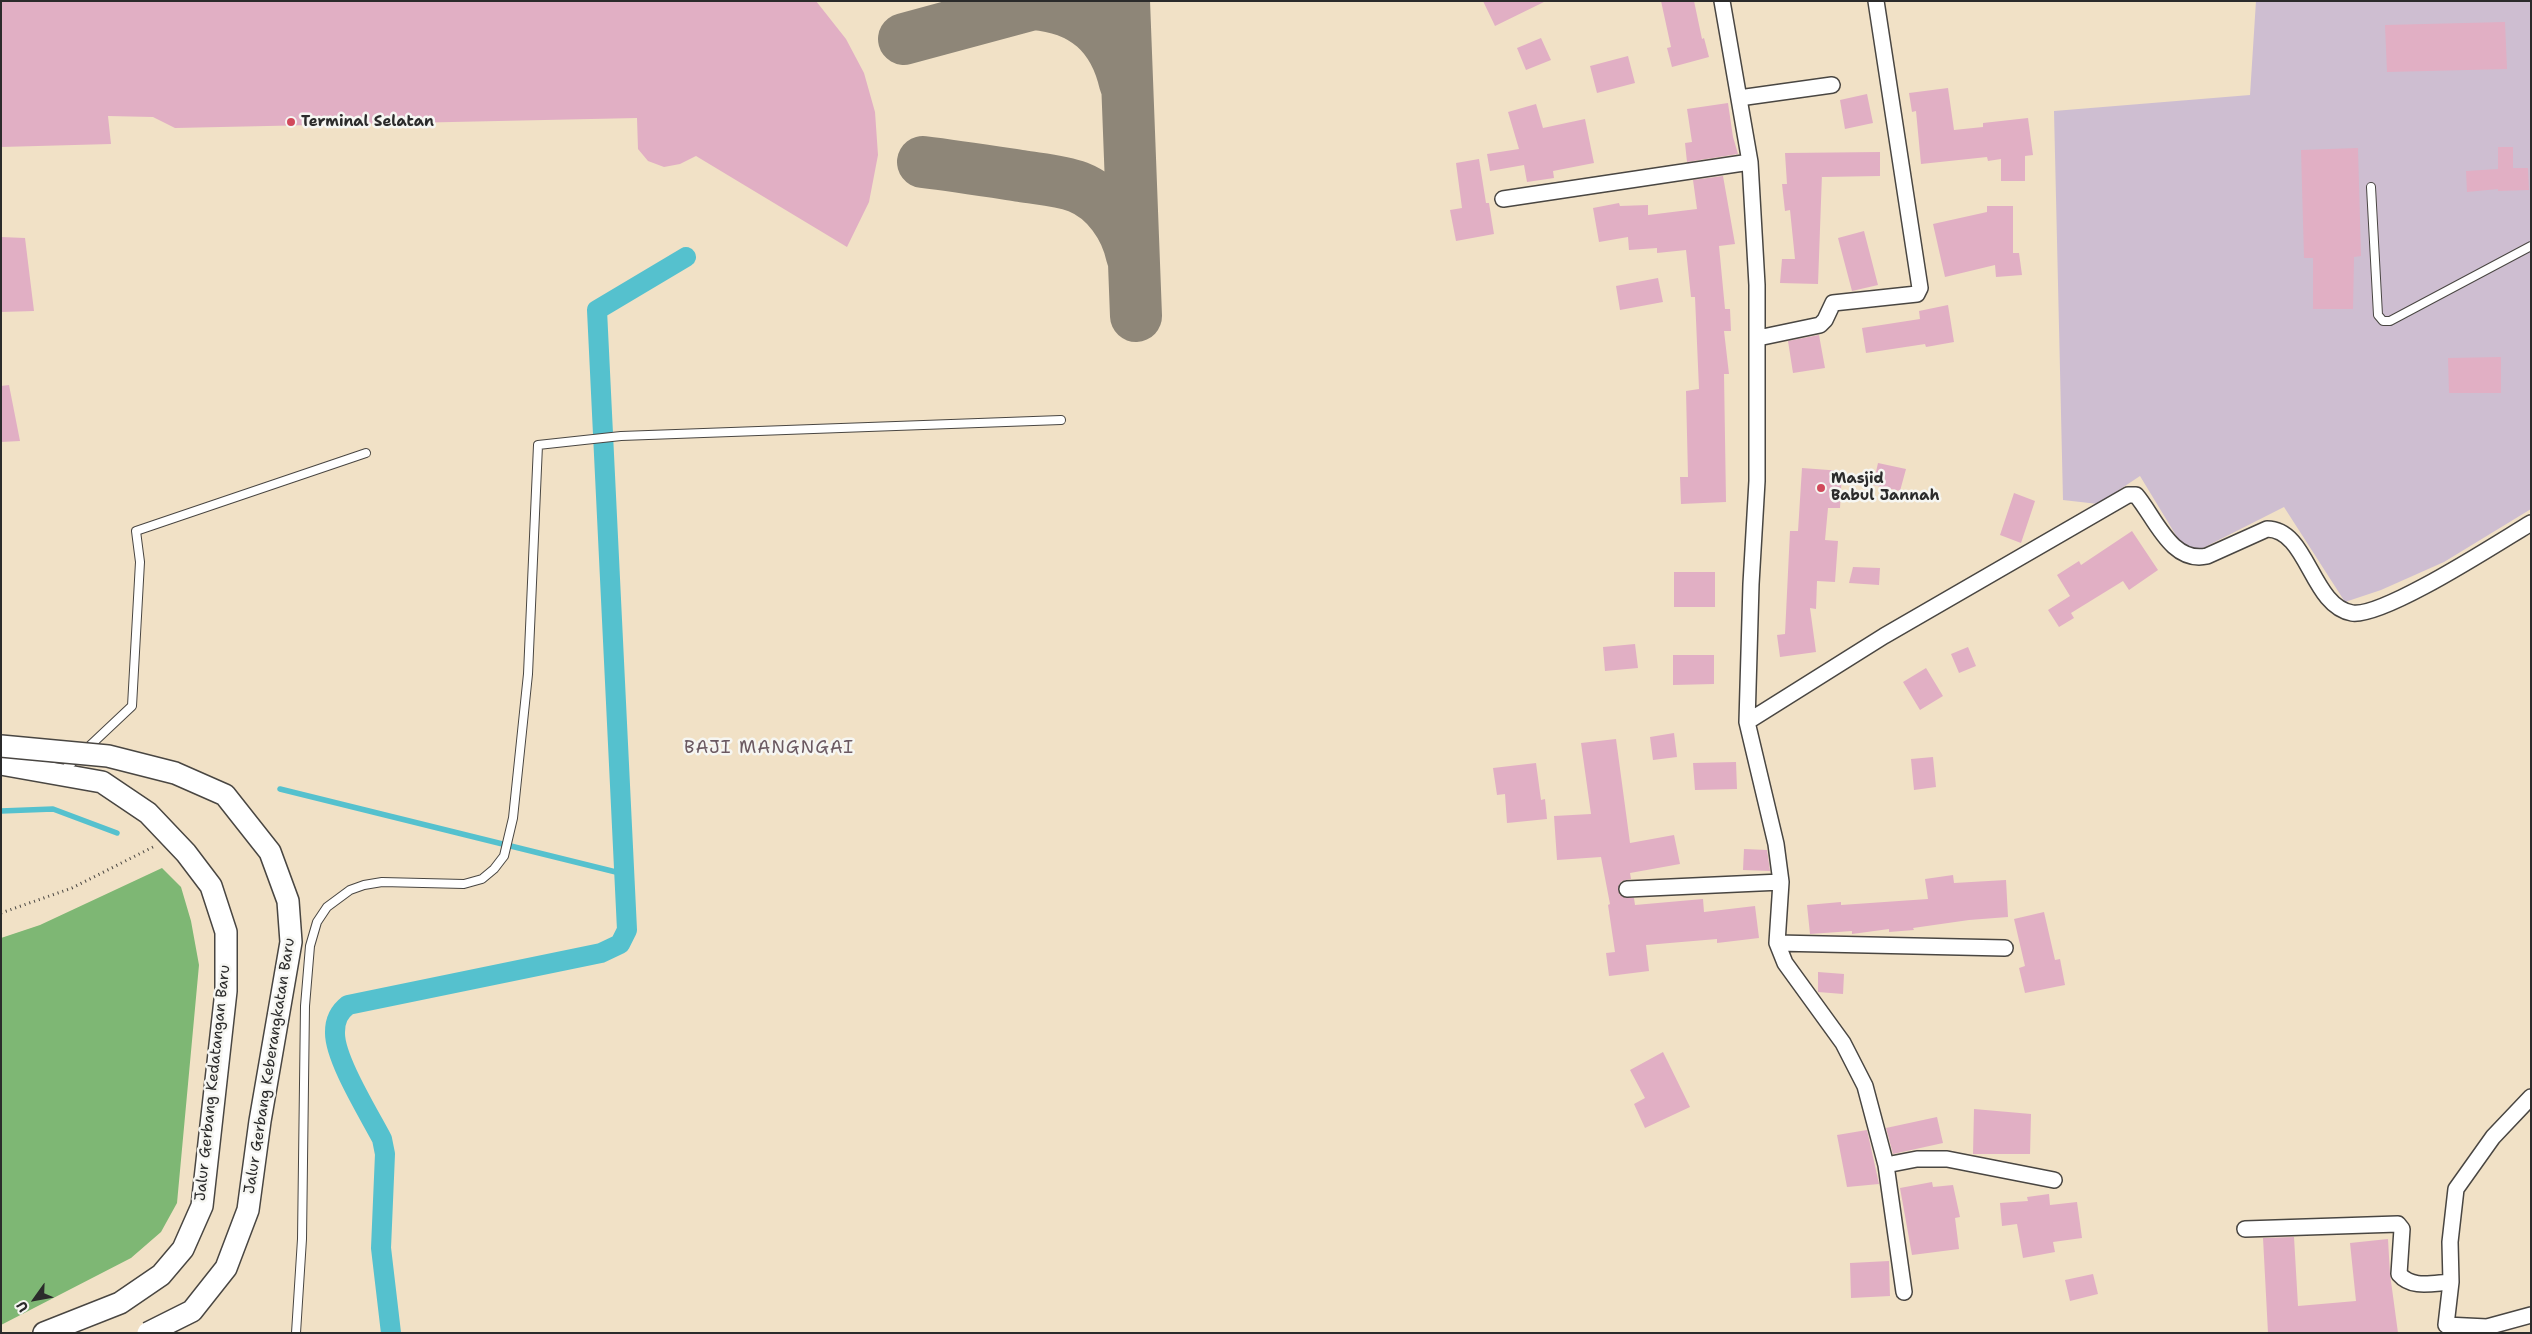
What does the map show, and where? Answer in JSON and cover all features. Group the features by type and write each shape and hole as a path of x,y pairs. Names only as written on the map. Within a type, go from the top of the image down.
{"street":[{"path":"1722,1 1750,162 1758,338 1757,481 1751,584 1747,722 1776,844 1781,882 1777,943 1785,963 1844,1043 1865,1086 1886,1165 1904,1292"},
{"path":"1758,338 1820,325 1825,320 1833,303 1917,294 1920,288 1876,1"},
{"path":"1739,98 1832,85"},
{"path":"1503,199 1750,162"},
{"path":"1747,722 1884,636 2128,495 2136,495 2176,548 2197,558 2207,556 2267,529 2277,529 2288,536 2330,600 2342,610 2353,613 2380,607 2412,593 2531,523"},
{"name":"Jalur Gerbang Keberangkatan Baru","path":"1,746 108,756 176,773 225,795 270,852 288,901 291,942 260,1121 248,1210 226,1268 192,1312 148,1333"},
{"name":"Jalur Gerbang Kedatangan Baru","path":"1,764 102,782 148,813 171,837 211,886 226,932 226,991 202,1206 183,1249 161,1275 120,1303 44,1333"},
{"path":"1627,889 1781,882"},
{"path":"1777,943 2005,948"},
{"path":"2531,1097 2493,1136 2456,1189 2450,1242 2451,1282 2446,1329 2487,1327 2531,1316"},
{"path":"1886,1165 1947,1158 2054,1180"},
{"path":"2245,1229 2398,1224 2402,1229 2399,1274 2412,1284 2451,1282"}],"lane":[{"path":"2371,186 2378,315 2383,322 2390,321 2531,246"},
{"path":"296,1333 302,1249 305,1006 310,946 317,922 327,907 339,896 364,885 399,882 464,884 482,878 494,869 504,856 513,818 528,674 538,445 598,437 1061,420"},
{"path":"60,774 132,706 140,562 136,531 366,453"}],"path":[{"path":"1,913 72,888 171,837"}],"shaded area":[{"path":"2256,1 2531,1 2531,509 2444,562 2381,590 2345,602 2284,507 2197,551 2180,542 2140,476 2098,504 2063,500 2054,111 2250,95"}],"green space":[{"path":"162,868 181,887 191,921 199,965 177,1203 161,1232 131,1258 1,1325 1,938 40,925"}],"building":[{"name":"Terminal Selatan","path":"1,1 816,1 846,39 864,73 875,112 878,155 869,202 847,247 696,156 680,164 664,167 648,161 638,149 637,118 175,128 153,117 108,116 111,144 1,147"},
{"path":"1483,1 1546,1 1495,26"},
{"path":"1661,1 1694,1 1702,39 1704,38 1709,57 1672,67 1667,48 1671,47"},
{"path":"2505,22 2507,69 2387,72 2385,25"},
{"path":"1541,38 1551,60 1526,70 1517,48"},
{"path":"1628,56 1635,83 1597,93 1590,66"},
{"path":"1948,88 1954,130 1983,127 1983,123 2028,118 2033,155 2025,156 2025,181 2001,181 2001,159 1988,161 1987,157 1921,164 1916,111 1912,112 1909,93"},
{"path":"1867,94 1873,123 1845,129 1840,100"},
{"path":"1728,103 1733,137 1738,154 1687,162 1685,143 1692,142 1687,109"},
{"path":"1536,104 1543,128 1585,119 1594,163 1553,171 1554,178 1527,182 1524,165 1490,171 1487,154 1519,149 1508,112"},
{"path":"2498,147 2513,147 2513,168 2528,168 2529,190 2498,191 2498,189 2467,192 2466,171 2498,169"},
{"path":"2358,148 2361,256 2354,257 2353,309 2313,309 2313,258 2304,258 2301,150"},
{"path":"1880,152 1880,176 1822,177 1822,174 1818,284 1780,283 1782,259 1795,259 1790,210 1785,211 1782,184 1787,184 1785,153"},
{"path":"1479,159 1486,203 1489,203 1494,234 1456,241 1450,210 1462,208 1456,163"},
{"path":"1723,176 1735,244 1719,246 1725,309 1730,309 1731,331 1724,331 1729,374 1724,374 1726,502 1681,504 1680,477 1688,477 1686,391 1699,389 1695,297 1691,297 1686,250 1657,253 1657,248 1629,250 1628,237 1599,242 1593,208 1619,203 1620,206 1648,205 1648,215 1697,209 1693,180"},
{"path":"1987,206 2013,206 2013,253 2019,253 2022,275 1996,277 1995,265 1945,277 1933,224 1987,212"},
{"path":"1864,231 1878,285 1852,291 1838,238"},
{"path":"1,237 25,238 34,311 1,312"},
{"path":"1658,278 1663,302 1620,310 1616,286"},
{"path":"1948,305 1954,342 1926,347 1925,344 1866,353 1862,328 1920,319 1919,311"},
{"path":"1819,335 1825,368 1793,373 1788,341"},
{"path":"2501,357 2501,393 2449,393 2448,358"},
{"path":"9,385 20,441 1,442 1,386"},
{"path":"1878,463 1906,469 1900,491 1873,485"},
{"path":"1802,468 1842,471 1840,508 1828,508 1825,540 1838,541 1835,582 1817,581 1816,609 1810,608 1816,652 1780,657 1777,635 1785,634 1790,531 1798,531"},
{"path":"2014,493 2035,501 2021,543 2000,535"},
{"path":"2132,531 2158,570 2129,590 2123,581 2071,613 2074,618 2059,627 2048,610 2070,596 2057,575 2079,561 2081,565"},
{"path":"1853,567 1880,568 1879,585 1849,583"},
{"path":"1674,572 1715,572 1715,607 1674,607"},
{"path":"1635,644 1638,668 1605,671 1603,647"},
{"path":"1968,647 1976,666 1959,673 1951,654"},
{"path":"1673,655 1714,655 1714,684 1673,685"},
{"path":"1926,668 1943,696 1920,710 1903,682"},
{"path":"1674,733 1677,757 1653,760 1650,737"},
{"path":"1616,739 1630,843 1674,835 1680,864 1630,873 1631,879 1622,881 1619,885 1619,894 1623,897 1634,898 1635,905 1703,899 1704,912 1755,906 1759,938 1717,943 1717,939 1646,945 1649,971 1609,976 1606,953 1615,952 1608,905 1610,904 1601,857 1557,860 1554,816 1591,814 1581,743"},
{"path":"1933,757 1936,787 1914,790 1911,759"},
{"path":"1736,762 1737,789 1695,790 1693,763"},
{"path":"1536,763 1541,800 1545,799 1547,819 1507,823 1505,794 1497,795 1493,768"},
{"path":"1744,849 1767,850 1770,871 1743,870"},
{"path":"1953,875 1954,883 2006,880 2008,917 1969,920 1913,928 1914,930 1889,932 1889,929 1852,934 1852,931 1810,934 1807,905 1841,902 1841,905 1928,899 1925,879"},
{"path":"2044,912 2055,960 2060,959 2065,985 2025,993 2019,968 2025,966 2014,919"},
{"path":"1818,972 1844,974 1843,994 1818,992"},
{"path":"1663,1052 1690,1107 1645,1128 1634,1104 1645,1098 1630,1070"},
{"path":"1974,1109 2031,1114 2030,1154 1973,1154"},
{"path":"1937,1117 1943,1143 1893,1154 1886,1128"},
{"path":"1867,1130 1879,1184 1847,1187 1837,1135"},
{"path":"1932,1182 1933,1187 1953,1185 1960,1217 1955,1218 1959,1249 1912,1255 1900,1188"},
{"path":"2049,1194 2050,1205 2077,1202 2082,1238 2053,1242 2055,1252 2023,1258 2017,1224 2002,1226 2000,1203 2028,1201 2027,1197"},
{"path":"2294,1237 2298,1306 2356,1301 2350,1243 2388,1239 2390,1274 2398,1333 2268,1333 2263,1238"},
{"path":"1889,1261 1890,1296 1851,1298 1850,1263"},
{"path":"2093,1274 2098,1294 2070,1301 2065,1280"}],"waterway":[{"path":"391,1333 381,1248 385,1154 382,1139 353,1086 340,1056 335,1032 337,1020 342,1010 348,1005 601,953 620,944 627,930 597,310 686,257"},
{"path":"280,789 624,874"},
{"path":"1,811 53,809 117,833"}],"taxiway":[{"path":"904,39 1045,1"},
{"path":"1124,1 1136,316"},
{"path":"1034,4 1068,11 1094,27 1105,38 1113,51 1125,83"},
{"path":"923,162 1050,180 1078,187 1097,198 1106,206 1120,224 1132,256"}],"place":[{"name":"Terminal Selatan","path":"291,122"},
{"name":"Masjid Babul Jannah","path":"1821,488"}],"district":[{"name":"BAJI MANGNGAI","path":"769,748"}]}
